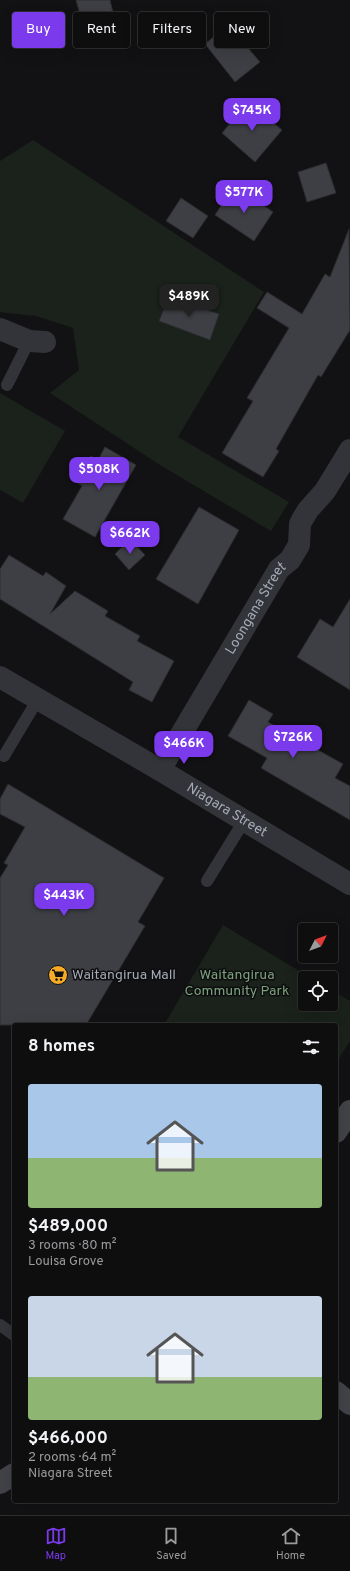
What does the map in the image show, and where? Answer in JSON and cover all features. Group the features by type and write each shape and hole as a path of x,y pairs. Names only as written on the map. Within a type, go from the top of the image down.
{"main road":[{"path":"338,1129 350,1111"},
{"path":"338,1394 350,1404"},
{"path":"0,1483 12,1475"}],"street":[{"path":"0,328 37,341"},
{"name":"Loongana Street","path":"160,770 279,569 290,560 299,545 300,524 305,515 326,491 350,450"},
{"name":"Niagara Street","path":"0,677 160,770 350,884"}],"lane":[{"path":"7,385 37,341"},
{"path":"4,756 38,699"},
{"path":"207,881 244,821"},
{"path":"0,1325 12,1334"}],"green space":[{"path":"33,140 264,292 178,437 289,502 271,531 160,465 50,393 79,370 73,328 36,316 0,312 0,161"},
{"path":"0,393 65,431 23,503 0,490"},
{"name":"Waitangirua Community Park","path":"223,925 299,971 298,971 298,1011 338,1011 338,994 350,1001 350,1041 338,1060 338,1023 165,1023"}],"building":[{"path":"76,0 110,0 113,12 79,12"},
{"path":"214,36 214,48 248,48 260,62 235,82 206,45 206,43"},
{"path":"248,102 282,130 255,162 222,133"},
{"path":"326,163 336,193 307,202 298,172"},
{"path":"240,189 273,212 254,241 215,215 230,192"},
{"path":"181,198 208,216 193,238 166,221"},
{"path":"349,229 350,330 321,377 318,375 276,449 279,451 263,477 222,453 253,401 247,398 289,328 257,308 267,292 302,314 325,274 330,277"},
{"path":"169,296 219,314 210,340 159,321"},
{"path":"105,447 136,465 95,537 63,519 82,486 76,482 91,456 98,460"},
{"path":"199,507 239,530 198,604 156,579"},
{"path":"130,539 145,555 129,570 115,554"},
{"path":"9,555 43,576 46,572 66,586 50,614 75,591 108,611 105,616 140,636 137,641 174,661 152,702 129,690 133,682 0,599 0,569"},
{"path":"350,599 350,690 297,657 320,619 333,627"},
{"path":"249,700 273,714 268,722 343,764 335,778 350,786 350,820 261,768 267,758 228,736"},
{"name":"Waitangirua Mall","path":"8,784 164,878 138,922 145,926 87,1023 12,1023 12,1025 0,1025 0,878 8,865 4,863 25,827 0,814 0,799"}],"place":[{"name":"Waitangirua Mall","path":"58,975"}]}
